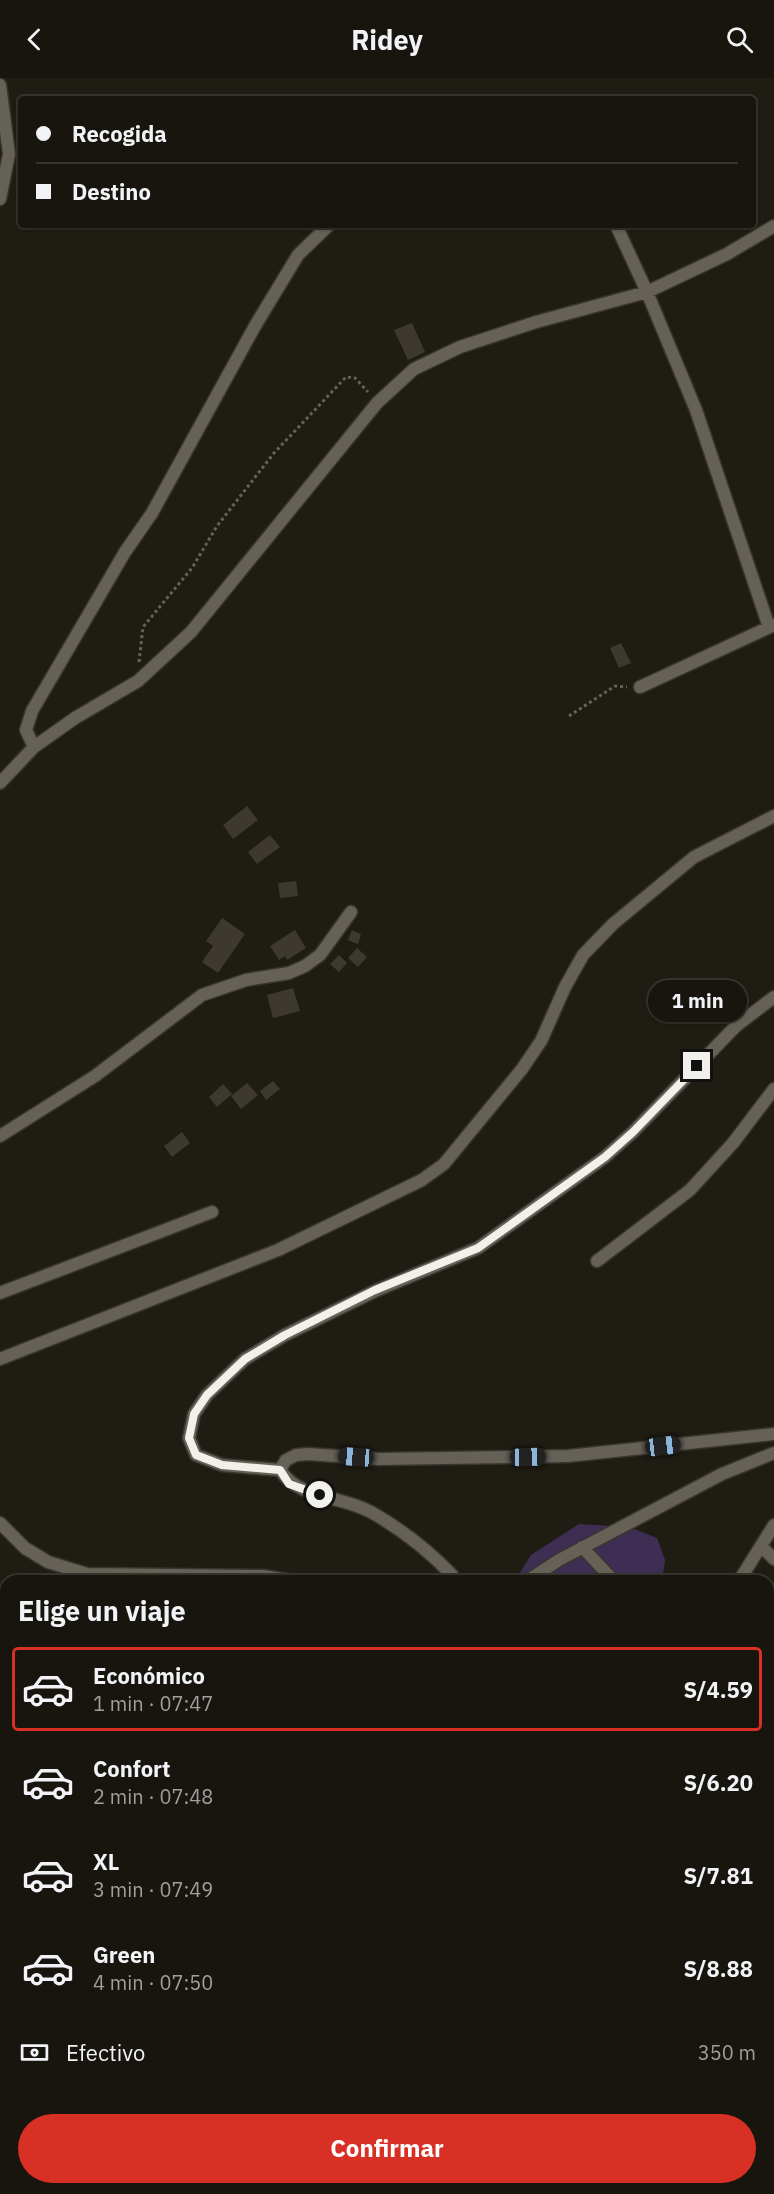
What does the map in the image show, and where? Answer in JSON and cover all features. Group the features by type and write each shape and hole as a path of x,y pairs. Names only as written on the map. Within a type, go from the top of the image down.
{"street":[{"path":"0,85 9,154 0,199"},
{"path":"0,783 34,747 75,718 138,681 191,632 377,403 414,369 460,347 536,322 647,292 728,254 774,226"},
{"path":"34,747 26,730 32,711 125,552 152,513 267,306 298,255 326,228"},
{"path":"617,228 647,292 696,410 772,626 640,687"},
{"path":"0,1359 278,1250 422,1180 444,1164 522,1069 541,1041 565,987 583,955 613,924 694,857 774,816"},
{"path":"0,1136 78,1088 202,995 246,980 289,973 305,966 320,955 351,912"},
{"path":"280,1470 222,1465 196,1455 189,1438 190,1424 207,1395 245,1359 285,1335 375,1290 478,1248 605,1157 633,1132 736,1026 774,997"},
{"path":"597,1261 690,1190 733,1143 774,1089"},
{"path":"0,1293 212,1212"},
{"path":"280,1470 286,1460 296,1455 308,1454 379,1459 568,1456 774,1434"},
{"path":"537,1575 582,1547 722,1474 774,1453"},
{"path":"280,1470 289,1484 368,1511 400,1530 438,1560 452,1575"},
{"path":"0,1523 25,1548 48,1562 87,1574 131,1575"},
{"path":"743,1575 774,1525"},
{"path":"761,1546 774,1559"},
{"path":"582,1547 608,1575"}],"path":[{"path":"138,681 143,627 192,568 217,526 274,453 346,377 355,378 377,403"},
{"path":"569,716 615,687 640,687"}],"shaded area":[{"path":"579,1524 629,1527 657,1538 665,1560 663,1575 519,1575 531,1555"}],"building":[{"path":"412,323 425,352 408,360 394,330"},
{"path":"621,643 631,663 619,668 610,648"},
{"path":"247,806 258,820 233,839 223,825"},
{"path":"270,835 280,847 257,864 248,852"},
{"path":"296,881 298,896 280,898 278,883"},
{"path":"222,918 245,934 218,973 202,962 213,946 206,941"},
{"path":"295,930 306,948 287,960 285,956 279,960 270,946"},
{"path":"352,930 361,934 358,944 348,940"},
{"path":"357,948 367,957 358,967 348,958"},
{"path":"339,955 347,963 339,972 330,964"},
{"path":"293,988 300,1011 273,1018 267,995"},
{"path":"273,1081 280,1089 266,1100 260,1091"},
{"path":"247,1083 258,1095 241,1109 231,1096"},
{"path":"223,1084 232,1094 217,1107 209,1097"},
{"path":"182,1132 190,1143 172,1157 164,1146"}],"route":[{"path":"320,1495 289,1484 280,1470 254,1465 222,1465 196,1455 189,1438 190,1424 207,1395 245,1359 285,1335 375,1290 478,1248 605,1157 633,1132 697,1066"}]}
